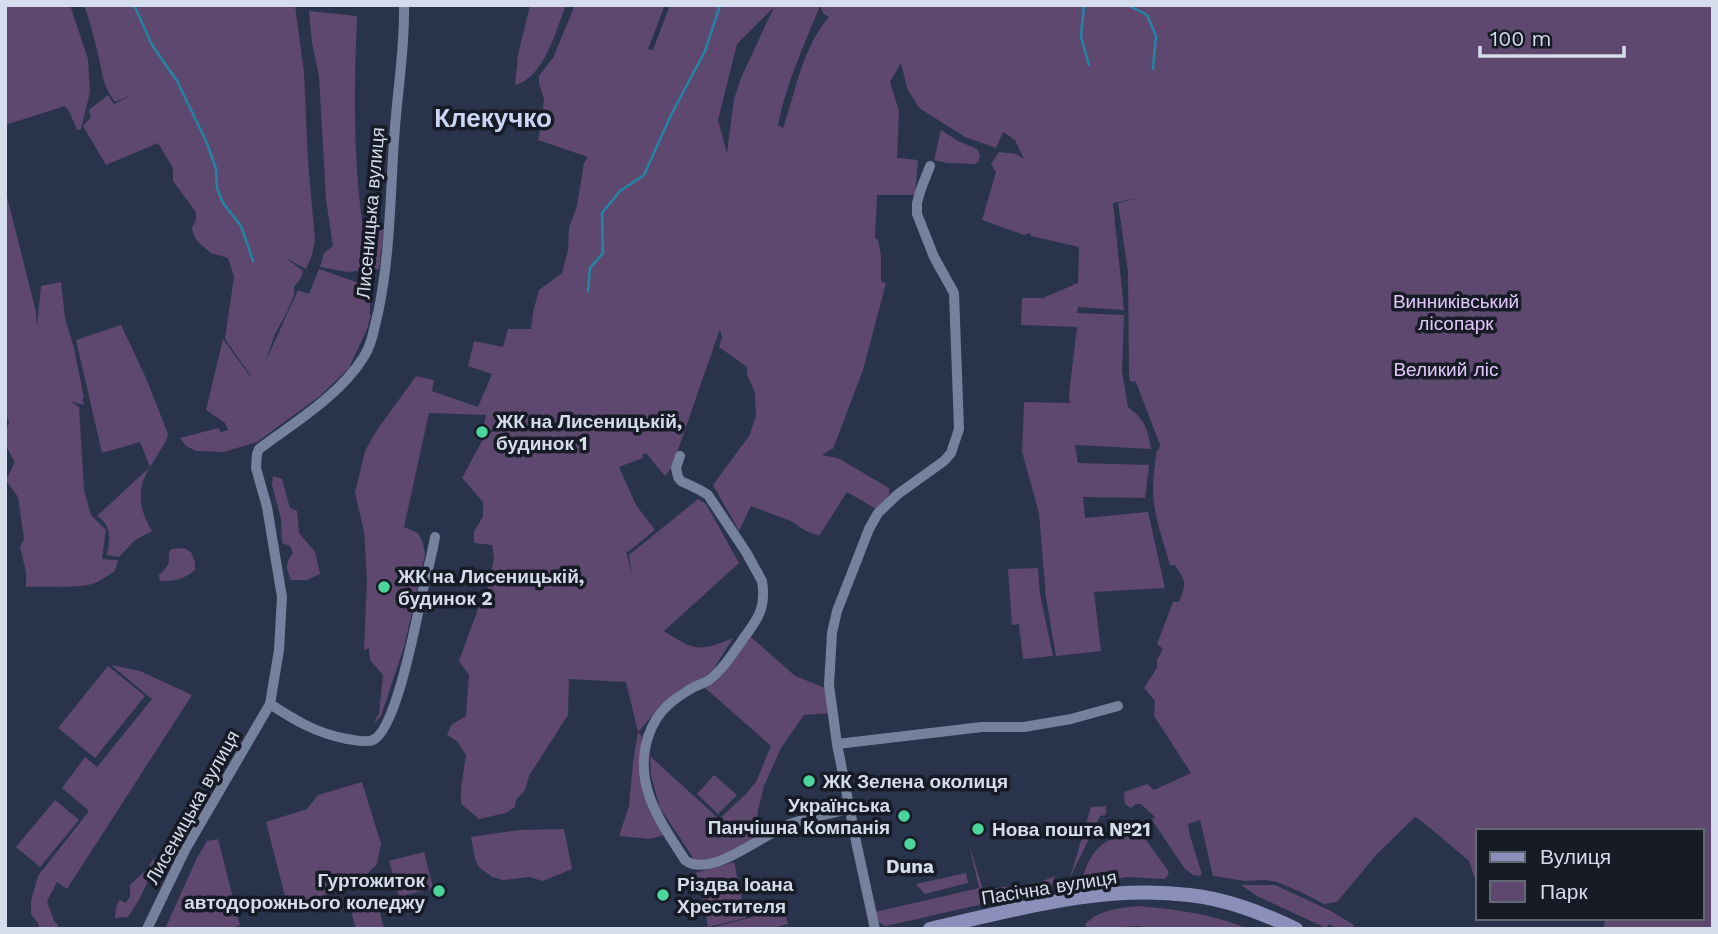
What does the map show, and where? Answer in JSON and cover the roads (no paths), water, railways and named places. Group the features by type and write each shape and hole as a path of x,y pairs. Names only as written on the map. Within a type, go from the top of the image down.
{"main road":[{"name":"Пасічна вулиця","path":"930,929 967,925 1077,898 1131,893 1190,895 1231,904 1296,929"}],"street":[{"name":"Лисеницька вулиця","path":"147,929 186,850 270,704 279,650 282,597 267,507 256,468 257,454 259,449 313,408 351,374 365,356 373,333 381,297 389,229 404,5"},
{"path":"875,929 837,744 829,685 832,634 837,611 862,543 878,513 898,494 944,461 951,453 959,429 954,293 934,257 917,214 917,203 930,166"},
{"path":"680,456 676,468 678,477 705,492 716,506 746,552 762,581 765,594 757,620 717,673 669,704 652,726 645,747 643,767 645,785 656,815 685,860 696,866 721,861 790,824 849,809"},
{"path":"270,704 327,735 361,741 372,741 378,736 387,724 405,673 435,537"},
{"path":"837,744 982,727 1024,727 1070,719 1118,706"}],"waterway":[{"path":"134,5 152,45 177,81 207,143 216,169 217,188 223,203 241,226 253,261"},
{"path":"588,291 590,268 603,253 602,213 620,191 644,175 671,115 705,51 720,5"},
{"path":"1084,5 1081,37 1089,65"},
{"path":"1128,5 1147,15 1156,36 1153,69"}],"place":[{"name":"ЖК на Лисеницькій, будинок 1","path":"482,432"},
{"name":"ЖК на Лисеницькій, будинок 2","path":"384,587"},
{"name":"ЖК Зелена околиця","path":"809,781"},
{"name":"Українська Панчішна Компанія","path":"904,816"},
{"name":"Нова пошта №21","path":"978,829"},
{"name":"Duna","path":"910,844"},
{"name":"Гуртожиток автодорожнього коледжу","path":"439,891"},
{"name":"Різдва Іоана Хрестителя","path":"663,895"}],"district":[{"name":"Клекучко","path":"493,118"}],"park label":[{"name":"Винниківський лісопарк","path":"1456,312"},
{"name":"Великий ліс","path":"1446,369"}]}
